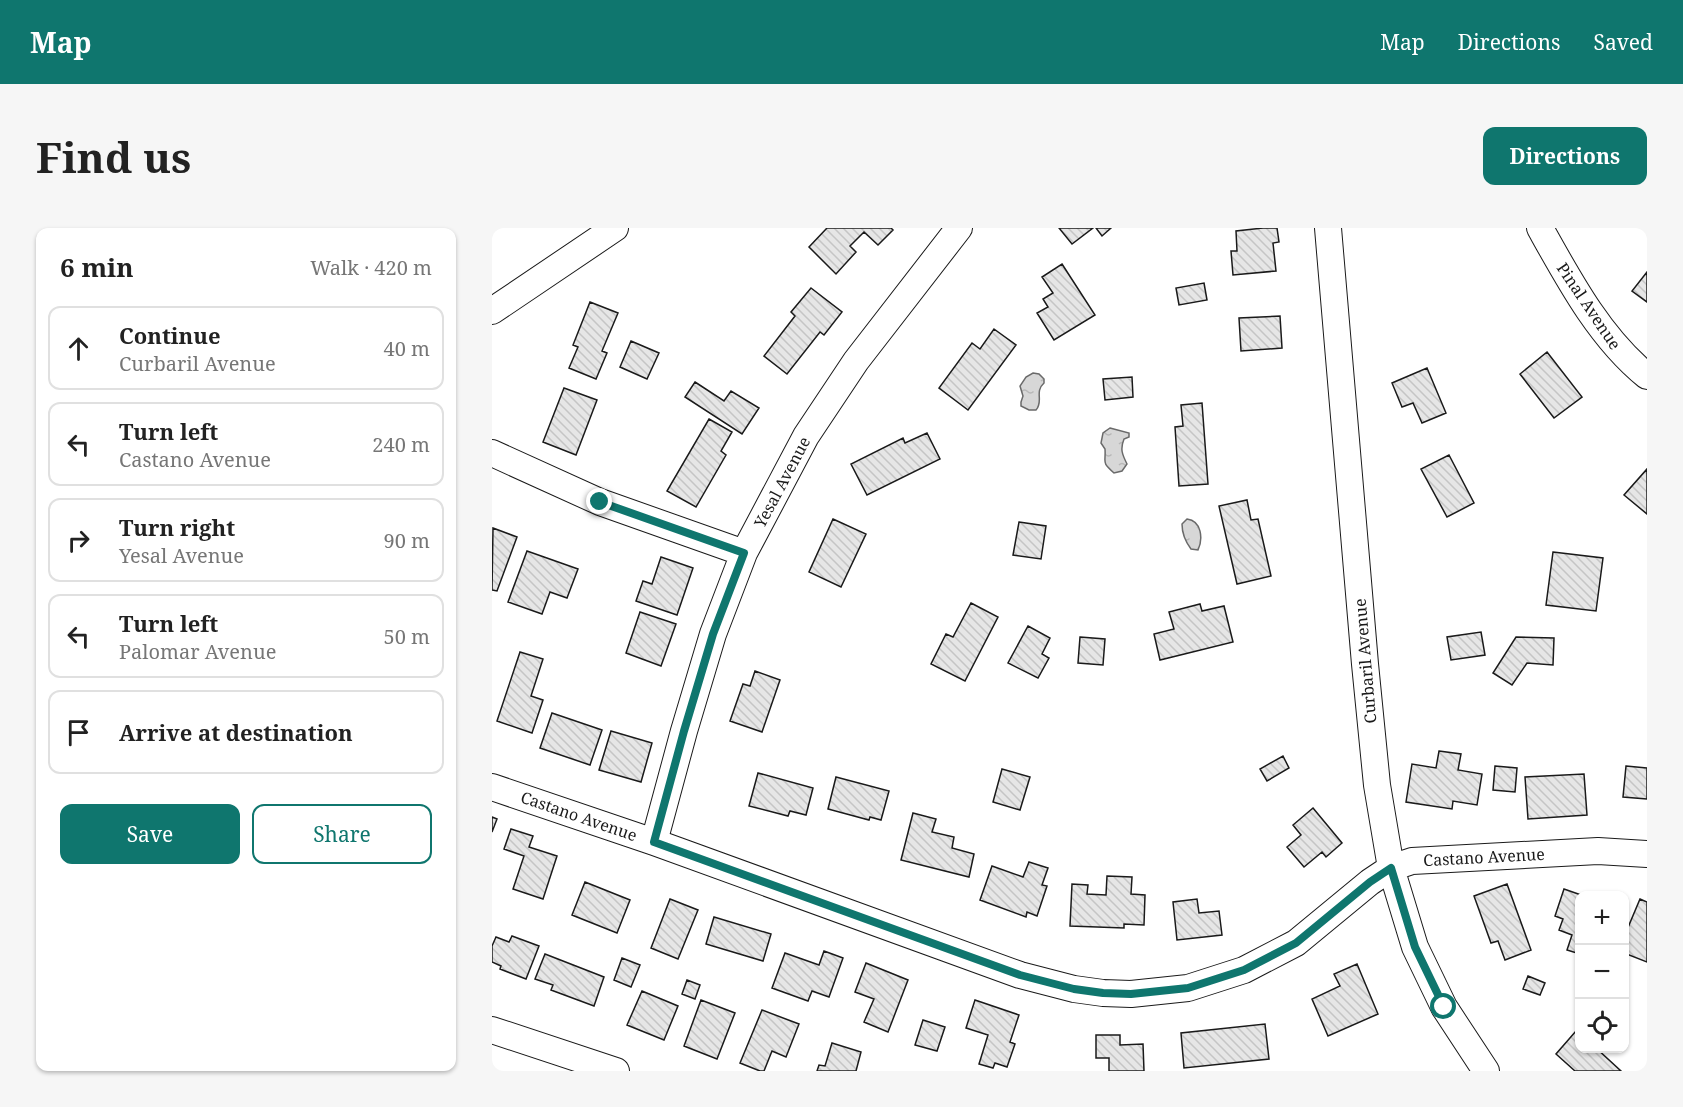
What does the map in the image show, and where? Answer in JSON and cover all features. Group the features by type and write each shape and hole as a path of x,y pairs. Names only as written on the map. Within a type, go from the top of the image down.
{"street":[{"path":"492,311 615,228"},
{"name":"Yesal Avenue","path":"654,842 713,634 744,553 806,435 856,361 959,228"},
{"name":"Curbaril Avenue","path":"1328,228 1366,675 1377,785 1391,868 1415,947 1444,1007 1486,1071"},
{"name":"Pinal Avenue","path":"1540,228 1577,293 1613,343 1647,376"},
{"path":"492,453 600,502 744,553"},
{"name":"Castano Avenue","path":"492,787 654,842 1020,975 1074,989 1103,993 1131,994 1188,988 1244,970 1296,943 1370,882 1391,868 1412,861 1598,851 1647,854"},
{"path":"492,1030 616,1071"}],"water":[{"path":"1033,373 1039,374 1044,379 1044,383 1040,390 1038,407 1036,410 1029,410 1021,406 1023,396 1020,386 1026,377"},
{"path":"1110,428 1129,433 1129,437 1124,439 1122,449 1127,464 1122,471 1114,473 1106,464 1105,449 1101,443 1103,433"},
{"path":"1187,519 1196,523 1200,531 1198,550 1191,549 1184,537 1182,524"}],"building":[{"path":"827,228 891,228 893,230 878,245 864,232 850,246 856,252 836,274 809,247"},
{"path":"1059,228 1093,228 1072,244"},
{"path":"1096,228 1111,228 1102,236"},
{"path":"1277,228 1279,242 1273,243 1276,271 1233,275 1231,251 1237,251 1236,231"},
{"path":"1062,264 1095,315 1054,340 1037,313 1048,307 1043,299 1053,293 1042,277"},
{"path":"1647,272 1647,302 1632,291"},
{"path":"1204,283 1207,300 1179,305 1176,288"},
{"path":"811,288 842,312 824,335 820,332 787,374 764,356 795,316 791,312"},
{"path":"590,302 618,313 602,351 607,353 596,379 569,368 578,347 573,345"},
{"path":"1280,316 1282,348 1241,351 1239,318"},
{"path":"994,329 1016,345 968,410 939,388 972,343 980,349"},
{"path":"631,341 659,353 647,379 620,367"},
{"path":"1547,352 1582,397 1554,418 1520,374"},
{"path":"1427,368 1446,413 1422,423 1413,403 1402,407 1392,383"},
{"path":"1132,377 1133,397 1105,400 1103,379"},
{"path":"695,382 724,401 731,391 759,408 742,434 685,397"},
{"path":"564,388 597,400 576,455 543,442"},
{"path":"1202,403 1208,484 1179,486 1175,427 1183,426 1181,405"},
{"path":"709,419 732,432 721,451 726,455 696,507 667,491"},
{"path":"927,433 940,459 867,495 851,464 903,438 905,443"},
{"path":"1449,455 1474,503 1447,517 1421,469"},
{"path":"1647,469 1647,514 1624,495"},
{"path":"1247,500 1251,520 1258,519 1271,576 1237,584 1219,506"},
{"path":"833,519 866,534 841,587 809,572"},
{"path":"1019,522 1046,526 1041,559 1013,555"},
{"path":"493,528 517,537 497,591 492,590"},
{"path":"527,551 578,569 567,598 550,592 542,614 508,602"},
{"path":"1553,552 1603,558 1596,611 1546,605"},
{"path":"661,557 693,568 677,615 636,601 643,581 652,584"},
{"path":"971,603 998,617 965,681 931,664 946,634 953,637"},
{"path":"1200,604 1202,611 1224,606 1233,642 1160,660 1154,634 1174,629 1169,612"},
{"path":"640,612 676,624 661,666 626,653"},
{"path":"1028,626 1050,638 1042,654 1049,658 1038,678 1008,663"},
{"path":"1481,632 1485,655 1451,660 1447,637"},
{"path":"1080,637 1105,639 1103,665 1078,663"},
{"path":"1516,637 1554,638 1553,665 1527,663 1512,685 1493,673"},
{"path":"520,652 543,659 531,696 543,700 532,733 497,721"},
{"path":"755,671 780,680 762,732 730,721 743,684 750,686"},
{"path":"552,713 602,730 590,765 540,748"},
{"path":"611,731 652,743 641,782 599,770"},
{"path":"1439,751 1461,754 1458,770 1482,774 1477,805 1453,801 1452,809 1406,802 1412,764 1436,768"},
{"path":"1283,756 1289,768 1267,781 1260,769"},
{"path":"1495,766 1517,768 1515,792 1493,790"},
{"path":"1626,766 1647,768 1647,799 1623,797"},
{"path":"1002,769 1030,777 1020,810 993,802"},
{"path":"758,773 813,788 806,815 790,811 788,816 749,806"},
{"path":"1584,774 1587,815 1528,819 1525,777"},
{"path":"836,777 889,791 881,820 870,817 869,820 828,809"},
{"path":"1313,808 1342,843 1326,857 1322,852 1304,867 1287,847 1301,835 1293,825"},
{"path":"913,813 936,819 932,832 954,837 952,848 974,854 969,877 901,860"},
{"path":"492,817 497,819 492,832"},
{"path":"511,829 533,836 529,847 557,856 543,899 513,889 524,856 504,849"},
{"path":"1029,862 1048,868 1042,885 1047,886 1037,916 1027,912 1026,917 980,900 992,866 1023,877"},
{"path":"1107,876 1132,877 1131,894 1145,895 1144,925 1124,924 1124,928 1070,926 1072,884 1088,885 1087,894 1106,895"},
{"path":"585,882 630,900 617,933 572,915"},
{"path":"1507,884 1531,950 1505,960 1498,941 1491,943 1474,896"},
{"path":"1564,889 1575,893 1575,952 1567,950 1572,935 1559,930 1563,919 1555,916"},
{"path":"670,899 698,910 678,959 651,948"},
{"path":"1197,899 1199,913 1219,911 1222,935 1177,940 1173,902"},
{"path":"1640,899 1647,902 1647,962 1629,955 1629,925"},
{"path":"714,917 771,934 763,961 706,944"},
{"path":"512,936 539,946 526,979 500,969 501,966 492,962 492,946 496,937 509,942"},
{"path":"824,951 843,958 829,997 812,991 808,1001 772,988 785,953 819,965"},
{"path":"545,954 604,977 594,1006 551,990 553,985 535,979"},
{"path":"622,958 640,965 631,987 614,980"},
{"path":"866,963 908,980 888,1032 864,1022 874,999 855,992"},
{"path":"1357,964 1378,1014 1328,1036 1312,999 1340,986 1334,974"},
{"path":"1528,976 1545,983 1540,995 1523,989"},
{"path":"687,980 700,985 695,999 682,994"},
{"path":"642,991 678,1006 664,1040 627,1025"},
{"path":"701,1000 735,1013 717,1059 684,1046"},
{"path":"975,1000 1019,1015 1010,1042 1015,1044 1007,1067 995,1063 993,1068 979,1064 988,1035 966,1028"},
{"path":"762,1010 799,1024 786,1057 772,1051 764,1071 760,1071 740,1063"},
{"path":"923,1020 945,1027 937,1051 915,1045"},
{"path":"1265,1024 1269,1059 1184,1068 1181,1033"},
{"path":"1575,1032 1575,1053 1601,1053 1621,1071 1575,1071 1556,1054"},
{"path":"1096,1035 1120,1035 1120,1045 1143,1044 1144,1071 1109,1071 1109,1058 1096,1058"},
{"path":"832,1043 861,1052 856,1071 817,1071 819,1065 825,1066"}],"route":[{"path":"600,502 744,553 713,634 654,842 1020,975 1074,989 1131,994 1188,988 1244,970 1296,943 1370,882 1391,868 1415,947 1444,1007"}]}
